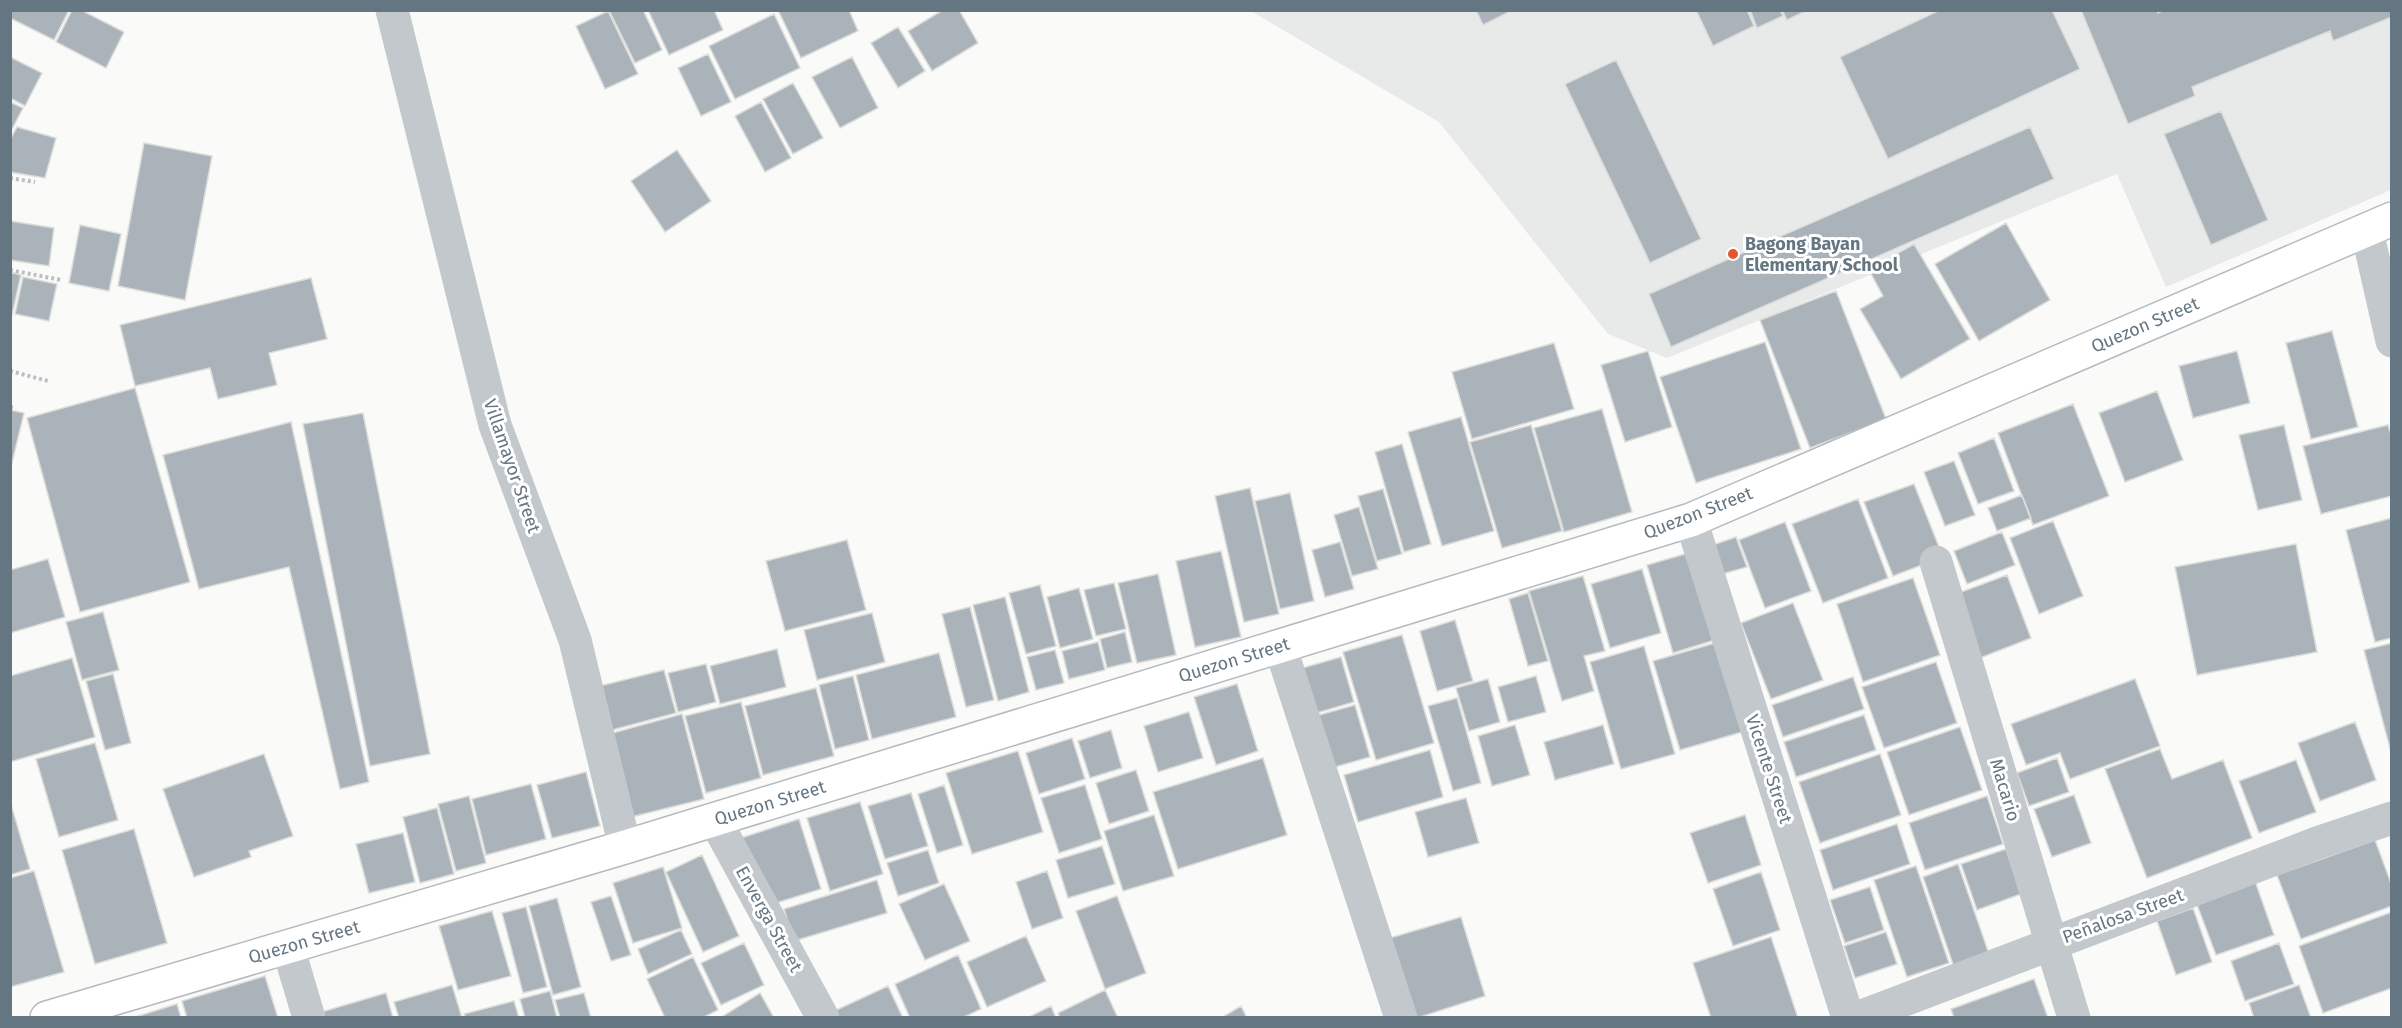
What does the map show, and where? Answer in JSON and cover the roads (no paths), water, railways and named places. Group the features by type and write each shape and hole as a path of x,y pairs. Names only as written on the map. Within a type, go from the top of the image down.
{"main road":[{"name":"Quezon Street","path":"53,1017 625,848 1691,520 2379,225"}],"street":[{"name":"Villamayor Street","path":"392,10 495,425 575,640 625,848"},
{"path":"2379,225 2391,341"},
{"name":"Vicente Street","path":"1691,520 1848,1017"},
{"name":"Macario","path":"1936,562 2074,1017"},
{"path":"1280,646 1401,1017"},
{"name":"Peñalosa Street","path":"1857,1017 2391,818"},
{"name":"Enverga Street","path":"715,820 823,1017"},
{"path":"288,947 309,1017"}],"place":[{"name":"Bagong Bayan Elementary School","path":"1733,254"}]}
